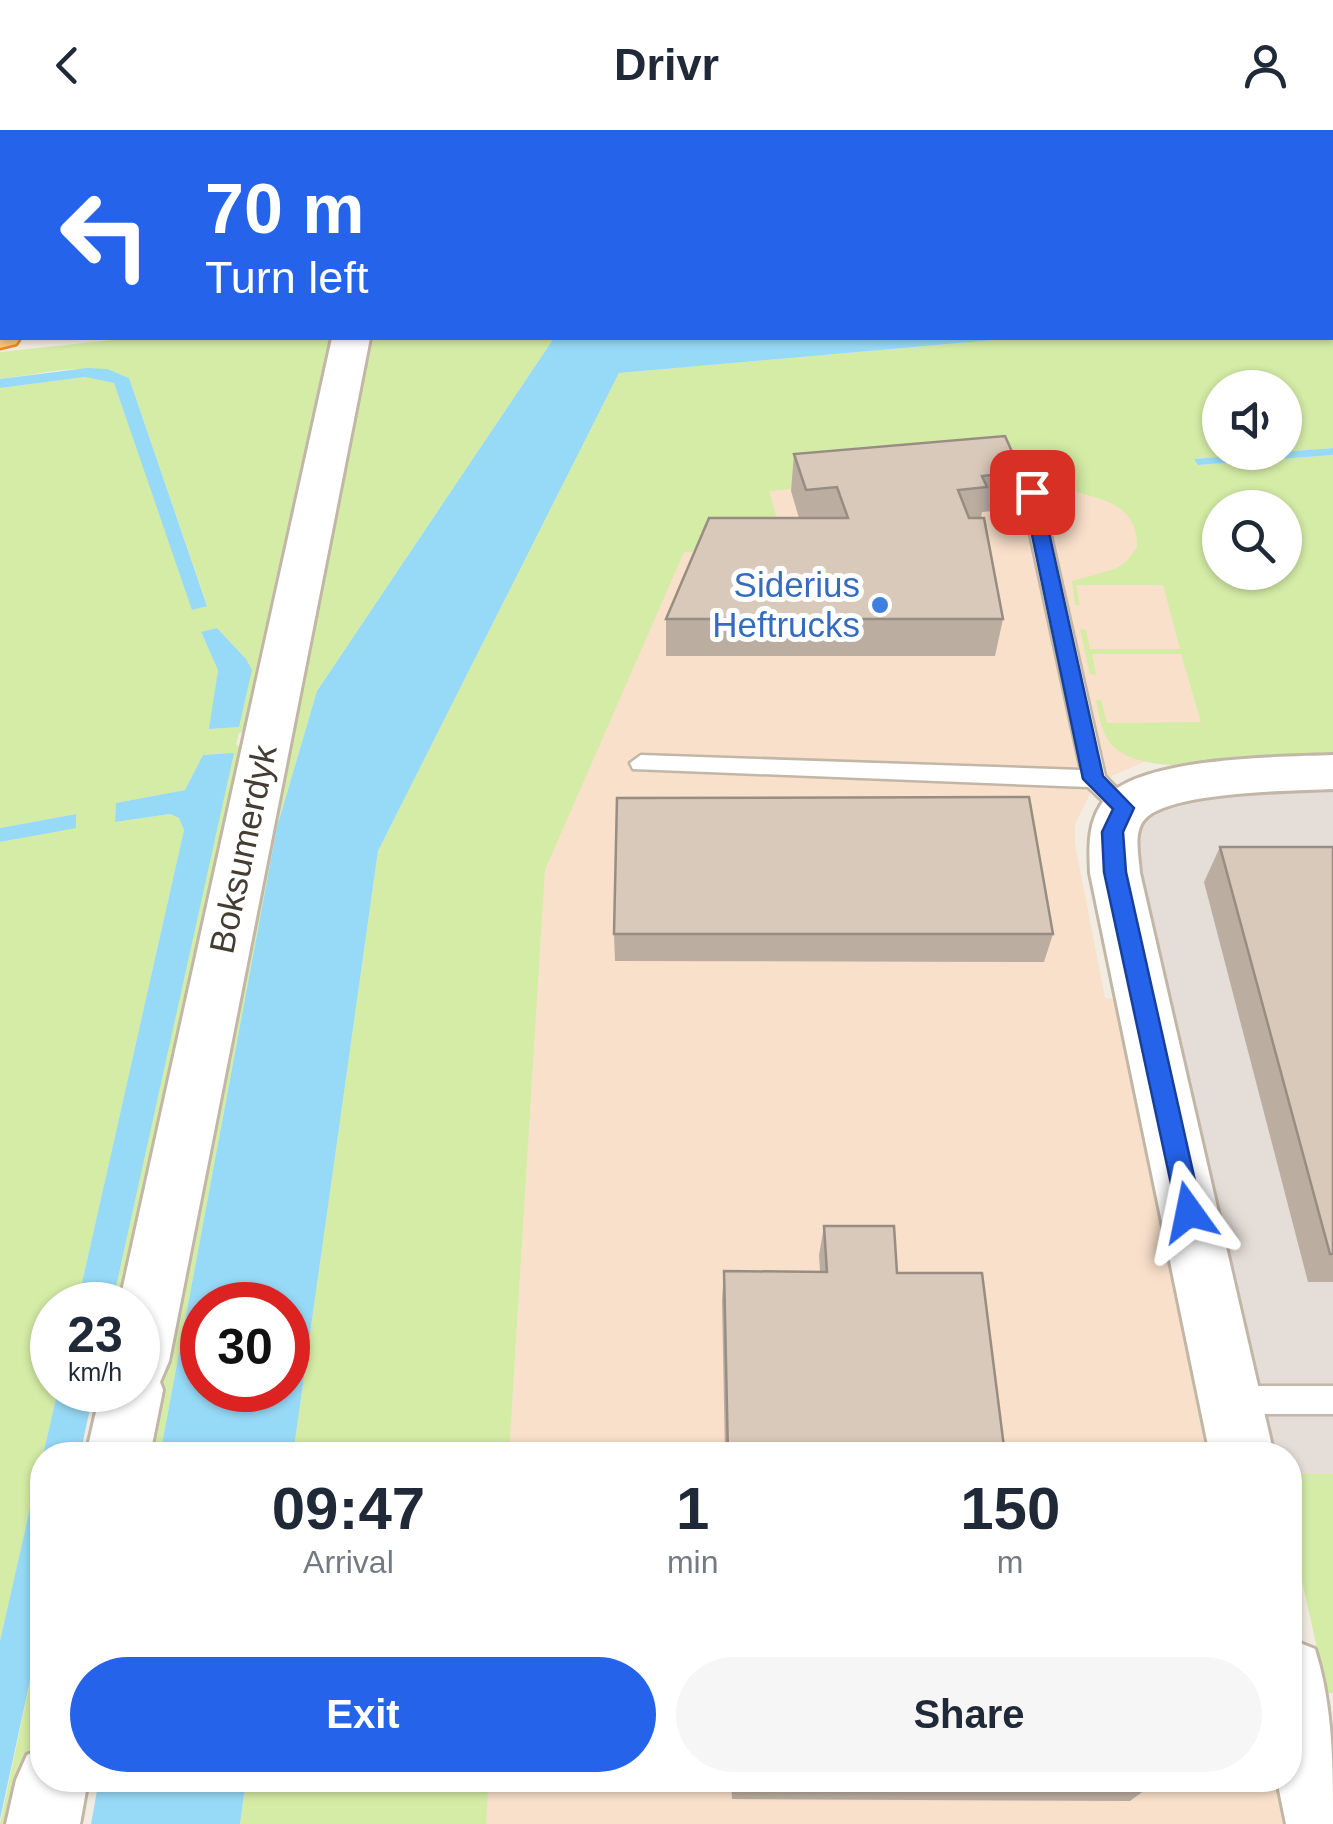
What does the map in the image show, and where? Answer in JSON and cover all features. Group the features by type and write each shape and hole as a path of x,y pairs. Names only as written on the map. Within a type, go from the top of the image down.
{"street":[{"name":"Boksumerdyk","path":"154,1282 350,340"},
{"path":"1239,1442 1115,872 1109,793 1193,782 1333,772"},
{"path":"121,1442 127,1412"},
{"path":"1302,1729 1323,1824"},
{"path":"43,1824 50,1792"}],"lane":[{"path":"642,763 1109,793 1032,492"},
{"path":"1230,1400 1333,1400"}],"shaded area":[{"path":"1114,444 1242,751 1147,761 1114,775 1091,792 1075,824 1075,844 1105,998 1114,999 1208,1442 510,1442 545,870 712,483"},
{"path":"1333,788 1333,1474 1302,1474 1302,1442 1271,1442 1132,837 1140,816 1165,803"},
{"path":"488,1792 1283,1792 1290,1824 486,1824"}],"green space":[{"path":"112,340 333,342 246,731 239,733 236,745 246,749 135,1282 117,1282 233,754 203,755 185,790 116,803 115,822 170,814 179,818 184,830 82,1282 30,1282 30,1412 53,1412 46,1442 30,1442 30,1511 0,1641 0,842 76,827 75,814 0,828 0,388 85,377 114,383 193,610 207,605 129,378 98,370 0,379 0,352","holes":["217,628 246,659 238,727 210,729 218,669 201,633"]},
{"path":"366,340 553,340 317,691 277,827 192,1282 180,1282 180,1348 162,1442 144,1442 150,1412 160,1412 160,1361"},
{"path":"993,340 1333,340 1333,448 1302,451 1302,370 1202,370 1202,458 1195,459 1202,470 1302,470 1302,457 1333,455 1333,754 1183,766 1128,756 1111,744 1096,700 1101,700 1107,723 1201,722 1181,654 1092,654 1096,675 1090,674 1080,629 1086,630 1090,649 1180,649 1163,585 1076,585 1080,605 1075,605 1072,581 1126,562 1137,547 1135,530 1119,508 1049,483 1042,466 769,491 787,554 684,552 545,870 510,1442 295,1442 299,1412 310,1412 310,1334 378,851 619,373"},
{"path":"1302,1474 1333,1474 1333,1693 1327,1693 1302,1581"},
{"path":"30,1682 30,1780 21,1824 0,1824"},
{"path":"244,1792 488,1792 486,1824 240,1824"}],"water":[{"path":"553,340 993,340 619,373 378,851 310,1334 310,1282 192,1282 277,827 317,691"},
{"path":"107,369 129,378 207,606 192,610 114,383 85,377 0,388 0,379"},
{"path":"1333,448 1333,455 1302,457 1302,450"},
{"path":"217,628 252,670 239,727 209,729 218,670 201,632"},
{"path":"234,753 117,1282 82,1282 184,830 179,818 170,814 115,822 116,803 185,790 203,755"},
{"path":"76,814 76,828 0,842 0,828"},
{"path":"180,1348 180,1412 299,1412 295,1442 162,1442"},
{"path":"53,1412 89,1412 83,1442 46,1442"},
{"path":"30,1509 30,1680 0,1819 0,1641"},
{"path":"97,1792 244,1792 240,1824 91,1824"}],"building":[{"path":"1005,436 1021,472 982,476 987,487 958,490 969,518 984,518 1003,619 666,619 709,518 848,518 837,487 806,490 794,454"},
{"path":"1029,797 1053,934 614,934 617,798"},
{"path":"1220,847 1333,847 1333,1254 1330,1254"},
{"path":"824,1226 894,1226 897,1273 982,1273 1003,1442 728,1442 724,1271 827,1272"}],"place":[{"name":"Siderius Heftrucks","path":"880,605"}],"route":[{"path":"1032,492 1094,779 1124,808 1112,832 1115,872 1189,1212"}]}
